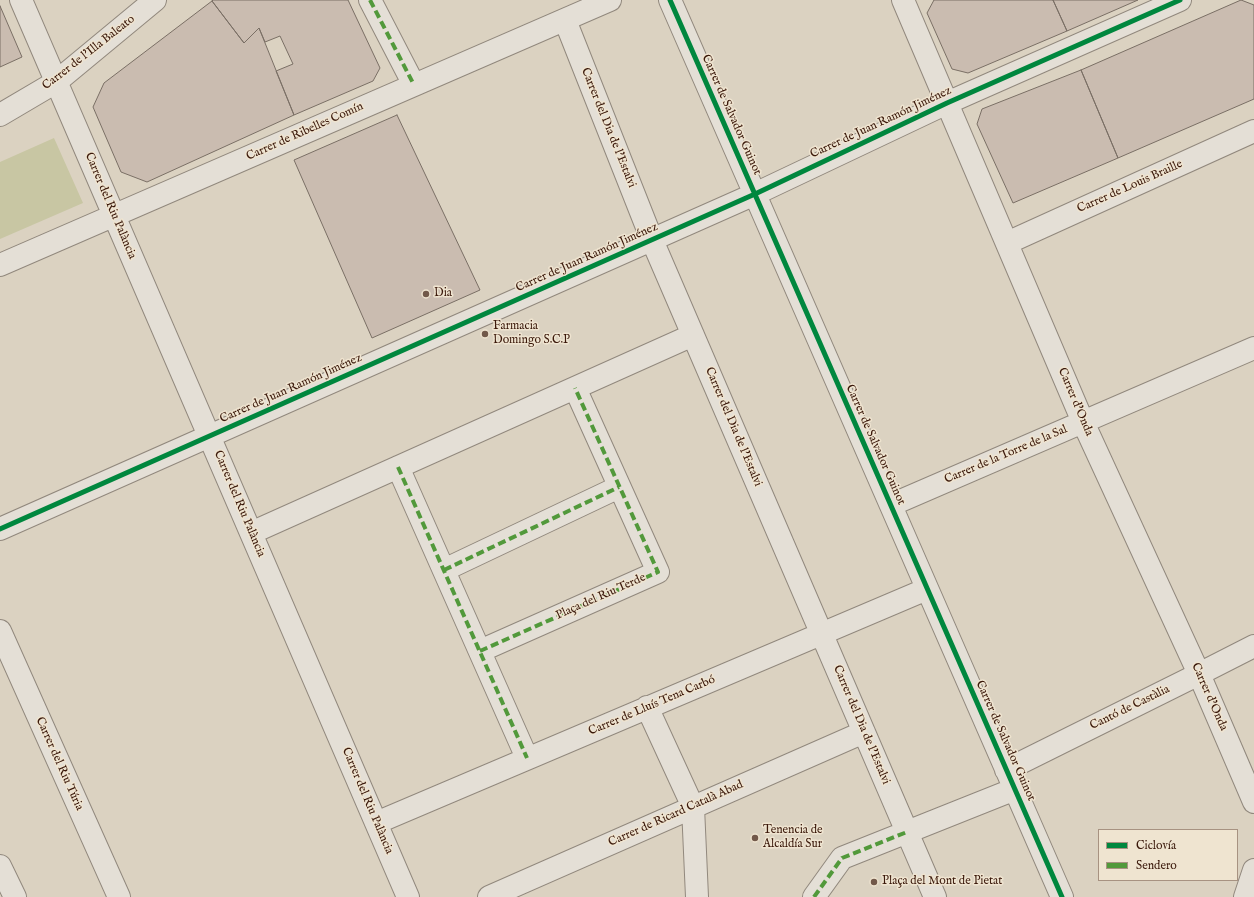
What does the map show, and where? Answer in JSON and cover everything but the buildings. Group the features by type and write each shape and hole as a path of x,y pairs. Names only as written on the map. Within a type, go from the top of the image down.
{"street":[{"name":"Carrer del Riu Palància","path":"21,0 408,897"},
{"name":"Carrer de l'Illa Baleato","path":"0,115 56,82 155,0"},
{"path":"370,0 414,85"},
{"name":"Carrer de Ribelles Comín","path":"0,265 610,0"},
{"name":"Carrer de Salvador Guinot","path":"670,0 1062,897"},
{"name":"Carrer d'Onda","path":"903,0 1083,422 1199,674 1254,802"},
{"name":"Carrer de Juan Ramón Jiménez","path":"0,529 755,194 947,103 1180,0"},
{"name":"Carrer del Dia de l'Estalvi","path":"565,20 652,240 907,832"},
{"name":"Carrer de Louis Braille","path":"1007,243 1254,132"},
{"path":"251,533 693,335"},
{"name":"Carrer de la Torre de la Sal","path":"890,505 1254,348"},
{"name":"Plaça del Riu Terde","path":"480,651 658,572 575,388"},
{"path":"398,467 527,758"},
{"path":"444,570 619,487"},
{"name":"Carrer de Lluís Tena Carbó","path":"376,823 927,589"},
{"name":"Carrer del Riu Túria","path":"0,631 119,897"},
{"name":"Cantó de Castàlia","path":"1010,780 1199,674 1254,646"},
{"path":"647,707 693,807 697,897"},
{"name":"Carrer de Ricard Català Abad","path":"489,897 864,732"},
{"path":"814,897 842,858 907,832 1010,780"},
{"path":"907,832 935,897"},
{"path":"0,866 15,897"},
{"path":"1245,897 1254,870"}],"shaded area":[{"path":"54,138 83,203 0,239 0,162"}],"marked path":[{"path":"370,0 414,85"},
{"path":"480,651 658,572 575,388"},
{"path":"398,467 527,758"},
{"path":"444,570 619,487"},
{"path":"814,897 842,858 907,832"}],"cycle path":[{"path":"670,0 1062,897"},
{"path":"0,529 755,194 947,103 1180,0"}],"place":[{"name":"Dia","path":"426,294"},
{"name":"Farmacia Domingo S.C.P","path":"485,334"},
{"name":"Tenencia de Alcaldía Sur","path":"755,838"},
{"name":"Plaça del Mont de Pietat","path":"874,882"}]}
